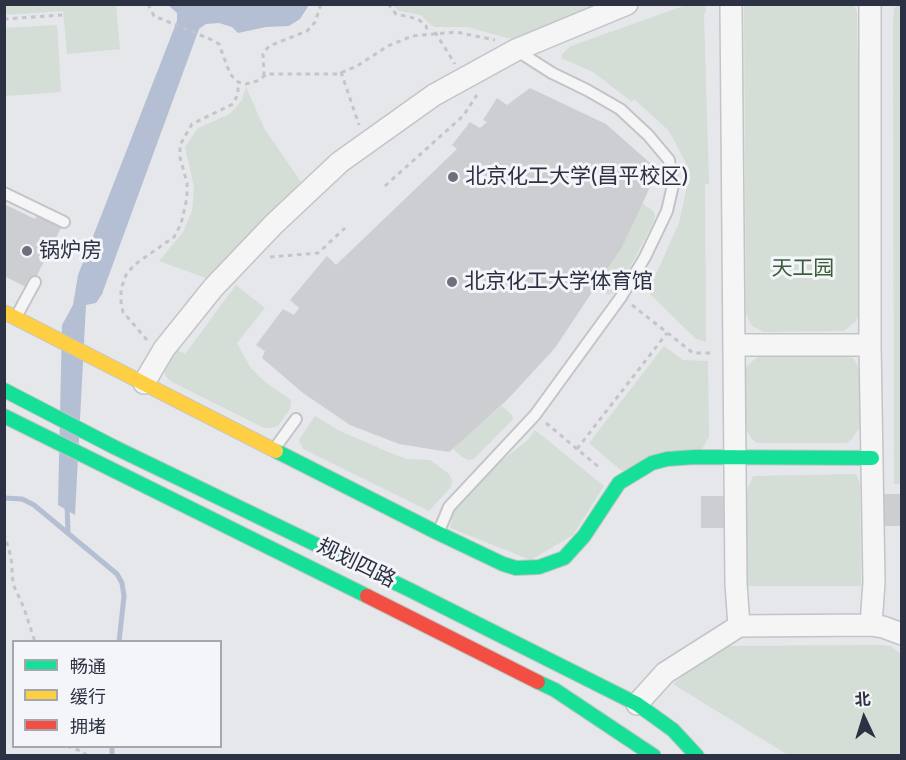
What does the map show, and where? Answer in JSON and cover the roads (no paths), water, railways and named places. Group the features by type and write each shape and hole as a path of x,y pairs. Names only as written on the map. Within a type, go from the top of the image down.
{"main road":[{"path":"10,315 438,533 516,568 539,567 564,558 574,549 619,483 652,463 667,459 695,457 872,458"},
{"name":"规划四路","path":"4,390 114,447 420,595 637,704 673,730 697,756"},
{"name":"规划四路","path":"4,416 555,690 654,756"}],"street":[{"path":"144,382 164,349 213,288 274,224 340,162 434,95 516,50 627,4"},
{"path":"731,4 736,584 739,626"},
{"path":"870,4 870,345 874,582 871,625"},
{"path":"734,349 870,345"},
{"path":"637,704 665,673 739,626 871,625 902,634"}],"lane":[{"path":"438,533 449,507 535,415 621,297 645,257 667,211 674,185 669,160 648,135 620,109 552,73 516,50"},
{"path":"4,193 64,222"},
{"path":"10,315 35,282"},
{"path":"275,449 296,419"}],"water":[{"path":"168,5 309,5 300,19 289,26 266,27 238,33 232,27 219,23 206,24 199,29 102,294 96,303 86,305 75,515 58,505 62,325 73,305 78,275 177,21 177,13"}],"waterway":[{"path":"4,498 22,499 34,505 117,574 122,583 124,596 119,640"},
{"path":"67,504 68,533"},
{"path":"112,748 112,756"}],"place":[{"name":"北京化工大学(昌平校区)","path":"453,177"},
{"name":"锅炉房","path":"27,251"},
{"name":"北京化工大学体育馆","path":"452,282"}],"park label":[{"name":"天工园","path":"803,269"}]}
